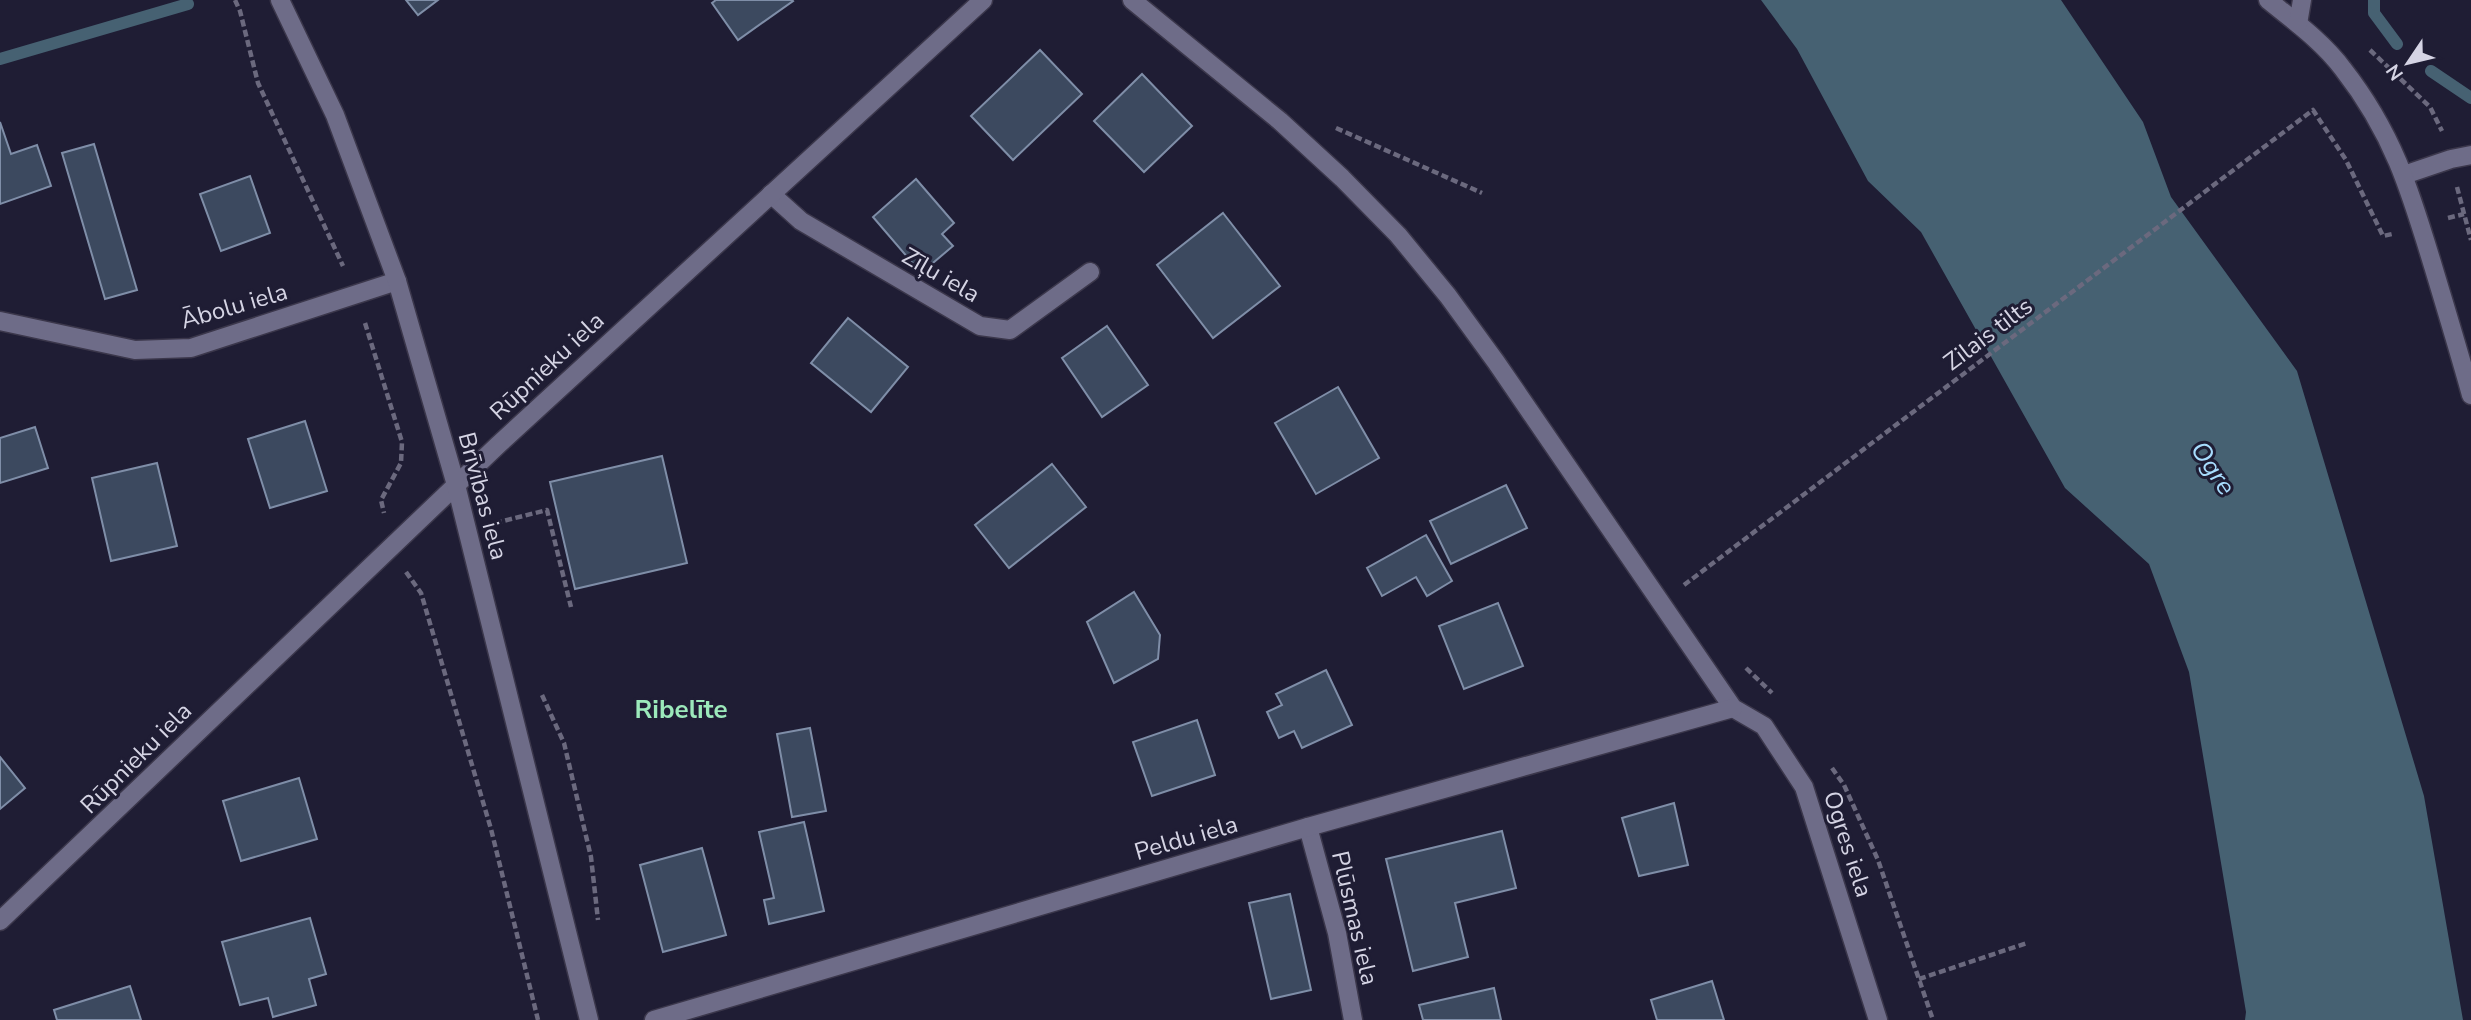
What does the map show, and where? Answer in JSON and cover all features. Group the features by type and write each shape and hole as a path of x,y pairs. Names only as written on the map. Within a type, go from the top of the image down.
{"street":[{"name":"Brīvības iela","path":"280,0 335,116 397,281 456,485 589,1020"},
{"name":"Rūpnieku iela","path":"0,921 456,485 983,0"},
{"path":"1132,0 1280,121 1398,235 1448,296 1504,373 1733,708"},
{"path":"2268,0 2298,24 2341,66 2373,111 2391,143 2404,175 2471,394"},
{"path":"2298,24 2302,0"},
{"path":"2404,175 2471,155"},
{"name":"Zīļu iela","path":"771,194 801,221 980,326 1010,330 1090,272"},
{"name":"Ābolu iela","path":"0,321 135,350 191,348 397,281"},
{"name":"Peldu iela","path":"654,1020 1308,827 1733,708"},
{"name":"Ogres iela","path":"1733,708 1765,726 1804,787 1878,1020"},
{"name":"Plūsmas iela","path":"1308,827 1337,933 1353,1020"}],"path":[{"path":"2367,47 2430,107 2445,136 2471,240"},
{"name":"Zilais tilts","path":"1693,579 2304,117"},
{"path":"1280,121 1328,124 1482,193"},
{"path":"494,524 547,510 571,607"},
{"path":"492,513 497,536"},
{"path":"390,549 421,593 491,829 538,1020"},
{"path":"540,689 564,743 591,857 598,921"},
{"path":"1919,979 2027,943"}],"water":[{"name":"Ogre","path":"1761,0 2061,0 2143,122 2171,197 2297,371 2424,796 2463,1020 2245,1020 2246,1012 2189,672 2149,564 2065,488 1921,232 1868,181 1797,49"}],"building":[{"path":"406,0 438,0 418,15"},
{"path":"716,0 793,1 738,40 712,3"},
{"path":"1040,50 1082,94 1013,160 971,116"},
{"path":"1142,74 1192,126 1144,172 1094,121"},
{"path":"0,122 11,154 37,145 51,186 0,204"},
{"path":"94,144 137,290 105,299 62,153"},
{"path":"250,176 270,233 221,251 200,194"},
{"path":"916,179 954,223 942,234 953,246 921,273 873,217"},
{"path":"1223,213 1280,286 1213,338 1157,265"},
{"path":"848,318 908,367 871,412 811,363"},
{"path":"1107,326 1148,385 1102,417 1062,358"},
{"path":"1338,387 1379,458 1316,494 1275,423"},
{"path":"305,421 327,491 270,508 248,439"},
{"path":"35,427 48,468 0,483 0,438"},
{"path":"662,456 687,563 575,589 550,482"},
{"path":"157,463 177,546 111,561 92,478"},
{"path":"1052,464 1086,507 1009,568 975,525"},
{"path":"1506,485 1527,528 1451,564 1430,521"},
{"path":"1426,535 1452,581 1427,596 1416,577 1382,596 1367,568"},
{"path":"1134,592 1160,635 1158,659 1114,683 1087,622"},
{"path":"1498,603 1523,666 1464,689 1439,626"},
{"path":"1326,670 1352,725 1302,748 1294,731 1279,738 1267,712 1282,705 1276,694"},
{"path":"1197,720 1215,775 1152,796 1133,742"},
{"path":"810,728 826,811 792,817 777,734"},
{"path":"0,757 25,788 0,809"},
{"path":"299,778 317,839 241,861 223,801"},
{"path":"1674,803 1688,865 1639,876 1622,818"},
{"path":"804,822 824,911 769,924 764,900 774,898 759,832"},
{"path":"1502,831 1516,888 1455,903 1468,957 1413,971 1386,859"},
{"path":"702,848 726,935 663,952 640,865"},
{"path":"1290,894 1311,990 1271,999 1249,903"},
{"path":"310,918 326,974 309,979 316,1005 273,1017 268,998 240,1005 222,942"},
{"path":"1712,981 1724,1020 1657,1020 1651,1000"},
{"path":"130,986 141,1020 57,1020 54,1010"},
{"path":"1494,988 1501,1020 1423,1020 1419,1005"}],"waterway":[{"path":"2374,0 2374,13 2397,44"},
{"path":"0,59 188,4"},
{"path":"2431,71 2471,98"}],"district":[{"name":"Ribelīte","path":"681,709"}]}
